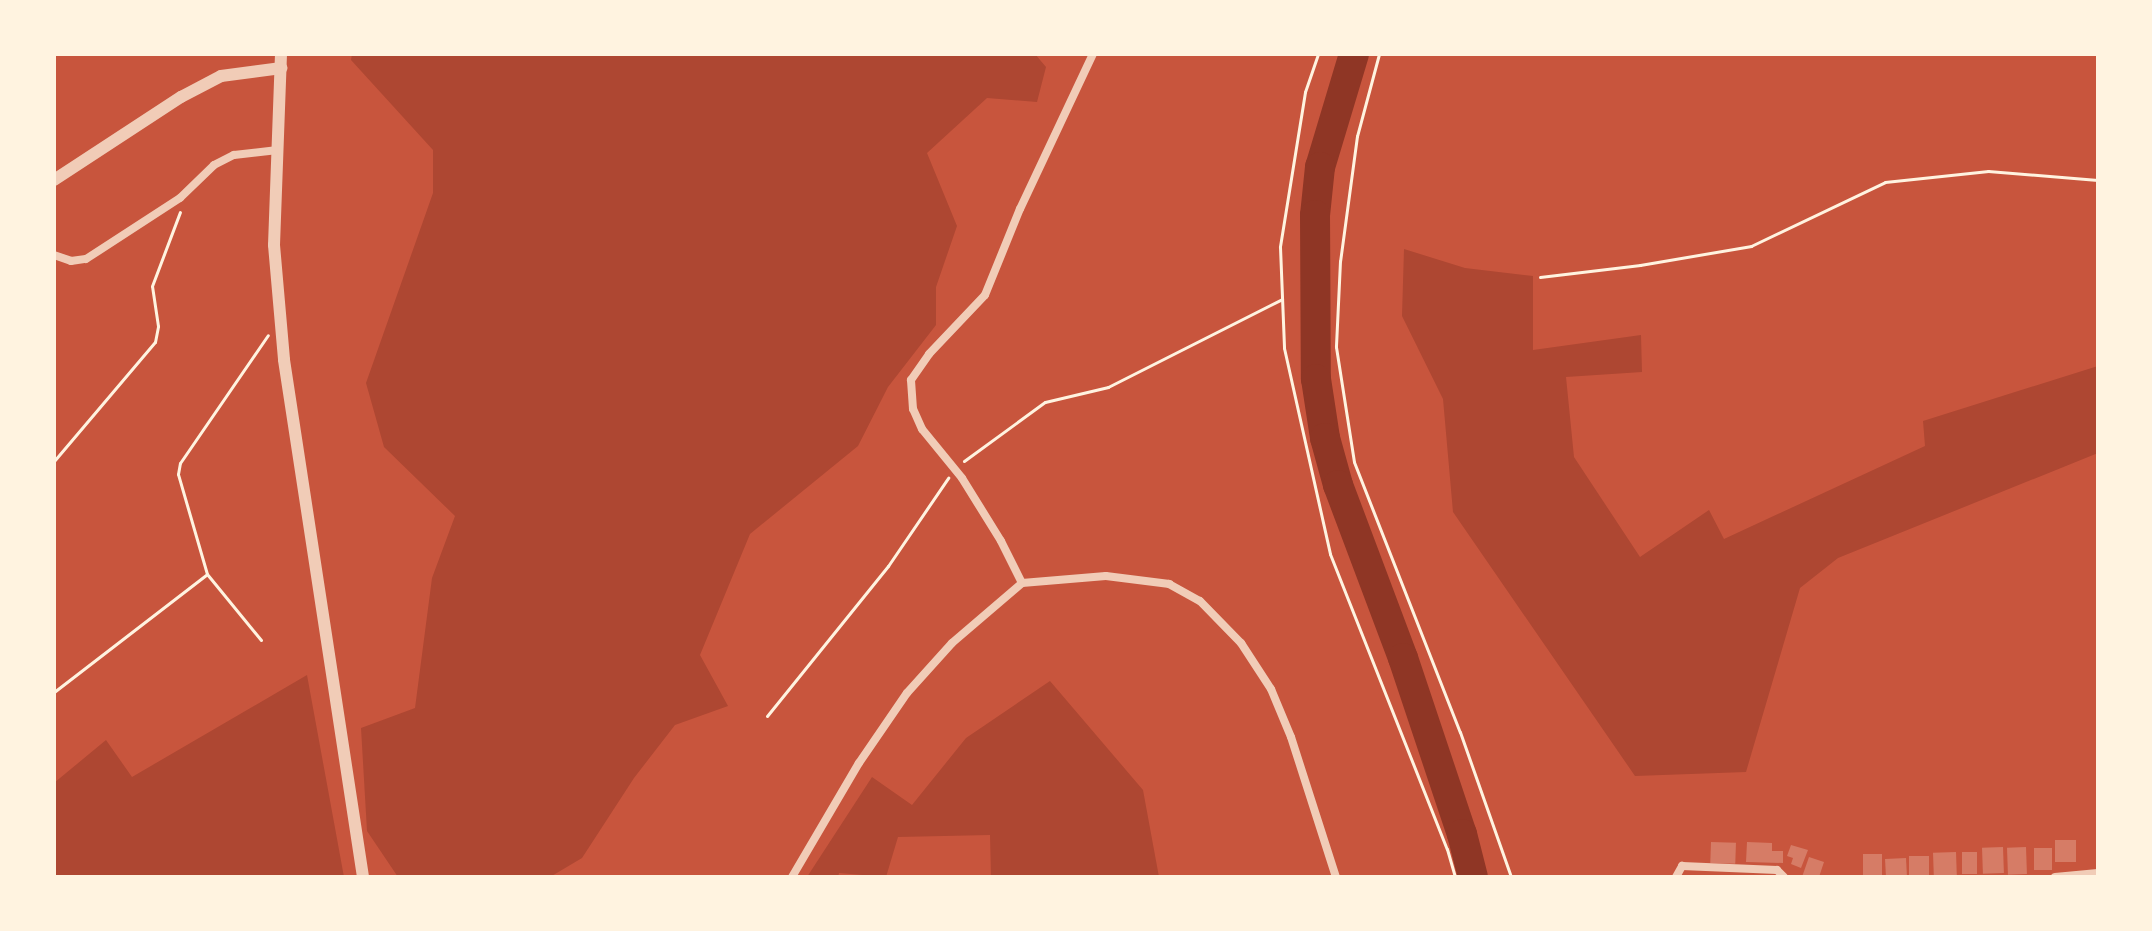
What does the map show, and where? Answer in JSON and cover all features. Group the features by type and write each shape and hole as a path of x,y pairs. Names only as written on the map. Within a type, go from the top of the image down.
{"street":[{"path":"1022,583 1001,541 954,468 922,429 913,409 911,380 929,354 985,295 1020,209 1093,54"},
{"path":"54,180 181,97 221,76 281,61 274,245 281,326 363,877"},
{"path":"56,260 86,259 188,190 214,165 234,155 278,150"},
{"path":"792,877 859,763 907,693 952,643 1022,583 1106,576 1169,584 1200,601 1241,643 1271,689 1291,737 1336,877"},
{"path":"1676,877 1682,866 1777,870 1784,877"},
{"path":"2055,877 2098,873"}],"path":[{"path":"1318,54 1305,92 1280,247 1284,348 1330,554 1447,849 1455,877"},
{"path":"1379,54 1357,136 1340,261 1336,347 1354,462 1460,732 1511,877"},
{"path":"1540,277 1640,265 1751,246 1885,182 1988,171 2098,180"},
{"path":"54,461 155,342 158,326 152,286 188,190"},
{"path":"767,716 888,566 954,468 1045,402 1108,387 1282,299"},
{"path":"261,640 207,574 178,474 180,463 264,338 281,326"},
{"path":"54,692 207,574"}],"shaded area":[{"path":"352,54 1035,54 1046,67 1037,102 987,98 927,153 957,226 936,287 936,325 888,387 858,446 750,534 700,655 728,706 675,725 634,778 582,858 550,877 398,877 367,831 361,728 415,708 432,578 455,516 384,447 366,383 433,193 433,150 351,60"},
{"path":"1404,249 1465,268 1533,276 1533,350 1641,335 1642,372 1566,377 1574,457 1640,557 1709,510 1724,539 1925,446 1923,421 2098,366 2098,453 1838,558 1800,588 1746,772 1635,776 1453,512 1443,399 1402,316"},
{"path":"307,675 344,877 54,877 54,783 106,740 132,777"},
{"path":"1050,681 1143,790 1159,877 991,877 990,835 898,837 886,877 839,873 838,877 807,877 872,777 912,805 966,738"}],"building":[{"path":"2055,840 2076,840 2076,862 2055,862"},
{"path":"1711,842 1736,843 1735,864 1710,863"},
{"path":"1747,842 1772,843 1772,851 1783,851 1783,863 1746,862"},
{"path":"1791,845 1808,850 1801,868 1791,864 1793,858 1787,856"},
{"path":"2003,847 2004,873 1983,874 1982,848"},
{"path":"2026,847 2027,874 2008,875 2007,848"},
{"path":"2034,848 2052,848 2052,870 2034,870"},
{"path":"1956,852 1957,877 1934,877 1933,853"},
{"path":"1962,852 1977,852 1977,874 1962,874"},
{"path":"1863,854 1882,854 1882,877 1863,877"},
{"path":"1909,856 1929,856 1929,877 1909,877"},
{"path":"1809,857 1824,862 1819,877 1802,877"},
{"path":"1906,858 1907,877 1886,877 1885,859"}],"waterway":[{"path":"1354,54 1320,167 1315,215 1316,379 1325,438 1338,485 1403,658 1462,834 1473,877"}]}
